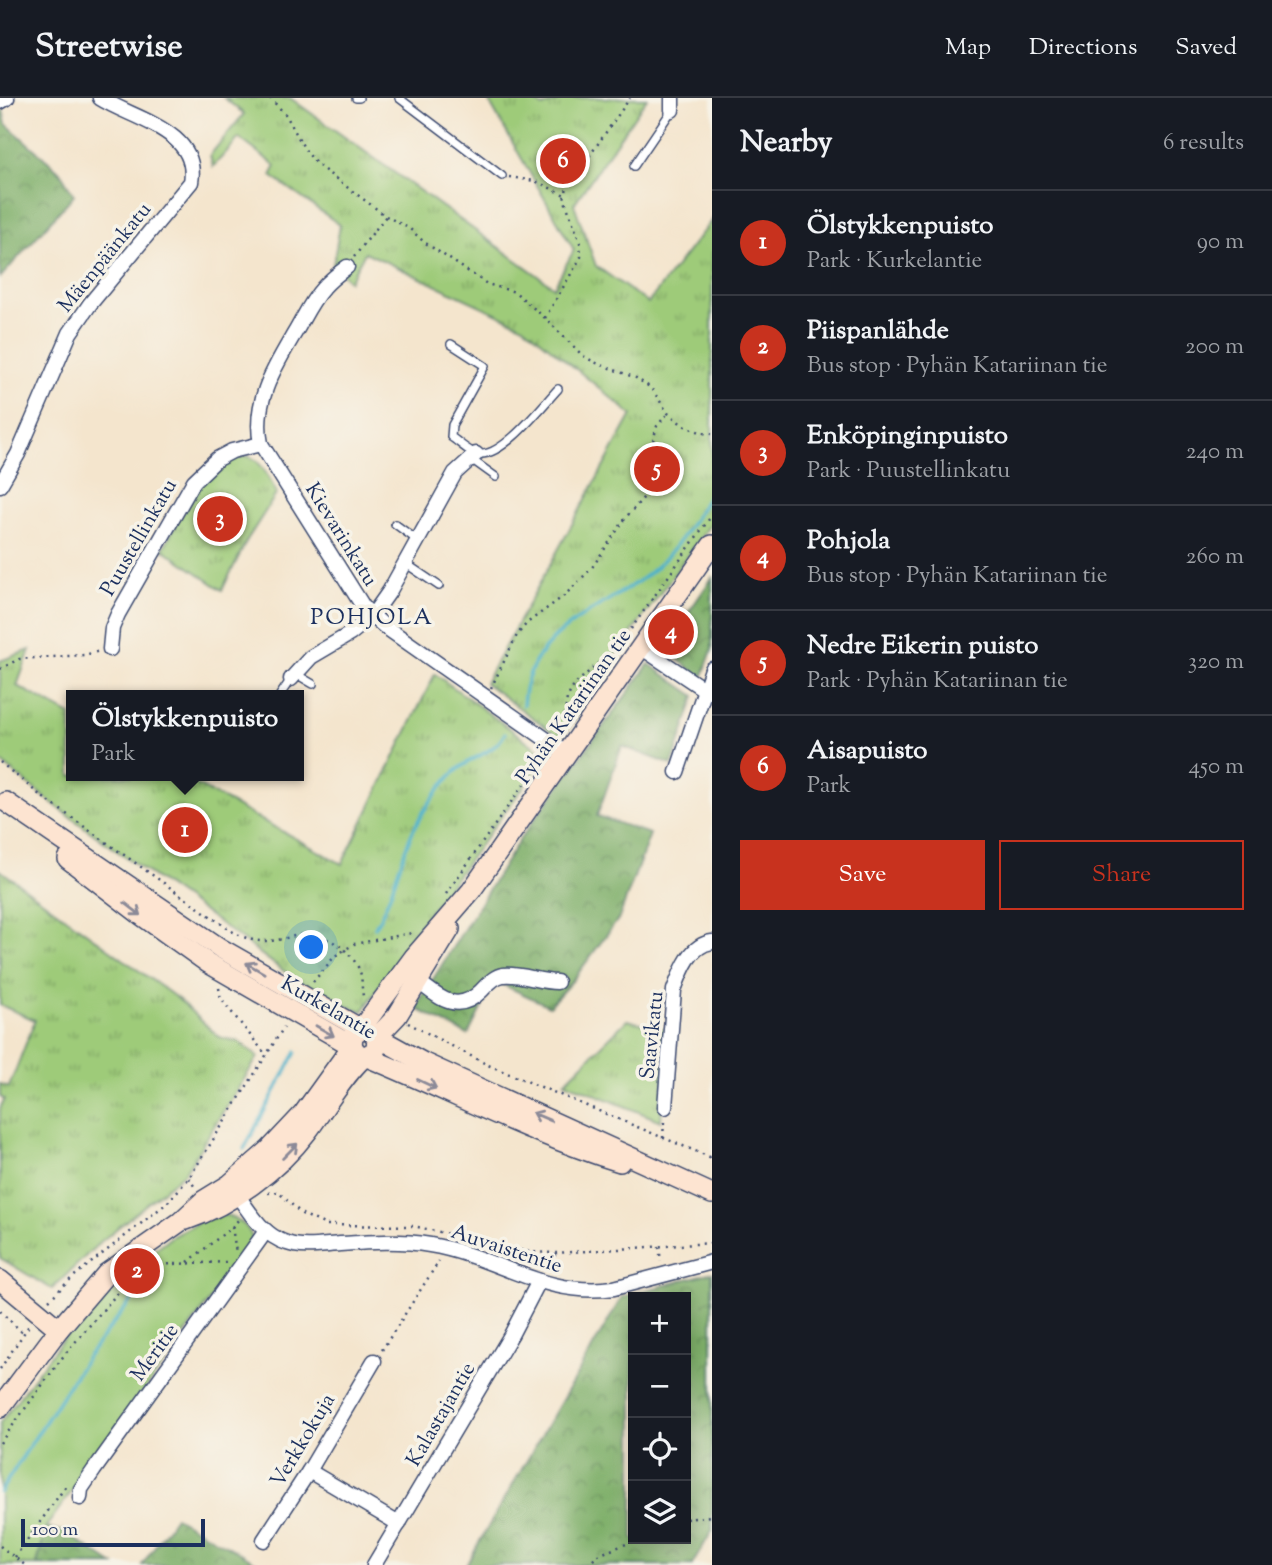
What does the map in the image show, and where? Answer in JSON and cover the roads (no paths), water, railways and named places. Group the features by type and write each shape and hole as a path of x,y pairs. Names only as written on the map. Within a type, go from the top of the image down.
{"street":[{"path":"0,102 7,98"},
{"name":"Mäenpäänkatu","path":"0,485 18,454 70,333 90,304 191,182 191,161 176,140 164,130 100,98"},
{"path":"261,444 259,414 276,365 313,299 347,267"},
{"name":"Kievarinkatu","path":"261,444 354,594 372,616 559,749"},
{"name":"Puustellinkatu","path":"110,649 110,638 118,614 194,481 217,459 232,451 261,444"},
{"path":"294,676 311,657 350,634 372,616 418,541 455,473 473,456"},
{"name":"Pyhän Katariinan tie","path":"364,1042 380,1004 412,976 471,891 559,749 642,648 712,545"},
{"path":"642,648 705,690"},
{"path":"677,772 712,669"},
{"name":"Kurkelantie","path":"3,799 220,948 364,1042 601,1142 670,1177 712,1194"},
{"name":"Saavikatu","path":"665,1107 674,990 693,952 705,943 712,942"},
{"path":"412,976 444,999 462,1004 470,1001 502,975 540,982 557,982"},
{"name":"Pyhän Katariinan tie","path":"0,1408 59,1329 107,1273 180,1222 211,1212 238,1196 287,1132 364,1042 397,1016 412,976"},
{"name":"Auvaistentie","path":"238,1196 266,1231 295,1246 392,1242 447,1248 569,1290 597,1291 628,1285 712,1262"},
{"name":"Meritie","path":"80,1497 80,1489 266,1231"},
{"path":"0,1280 59,1329"},
{"name":"Kalastajantie","path":"374,1565 520,1320 539,1281"},
{"name":"Verkkokuja","path":"264,1540 309,1471 374,1361"},
{"path":"309,1471 399,1524"}],"lane":[{"path":"399,98 502,176"},
{"path":"634,166 672,104"},
{"path":"451,344 485,366 452,425 451,437 496,477"},
{"path":"473,456 487,454 499,448 527,423 558,389"},
{"path":"395,524 418,541"},
{"path":"405,563 439,586"},
{"path":"284,690 294,676 313,684"}],"waterway":[{"path":"523,705 528,680 537,659 551,641 568,626 657,566 683,536 712,490"},
{"path":"375,927 389,897 405,850 428,805 453,774 492,748 505,733"},
{"path":"244,1149 296,1052"},
{"path":"0,1492 87,1357 152,1274"}],"place":[{"name":"Aisapuisto","path":"563,161"},
{"name":"Nedre Eikerin puisto","path":"657,469"},
{"name":"Enköpinginpuisto","path":"220,519"},
{"name":"Pohjola","path":"671,632"},
{"name":"Ölstykkenpuisto","path":"185,830"},
{"name":"Piispanlähde","path":"137,1271"}],"district":[{"name":"POHJOLA","path":"372,616"}]}
